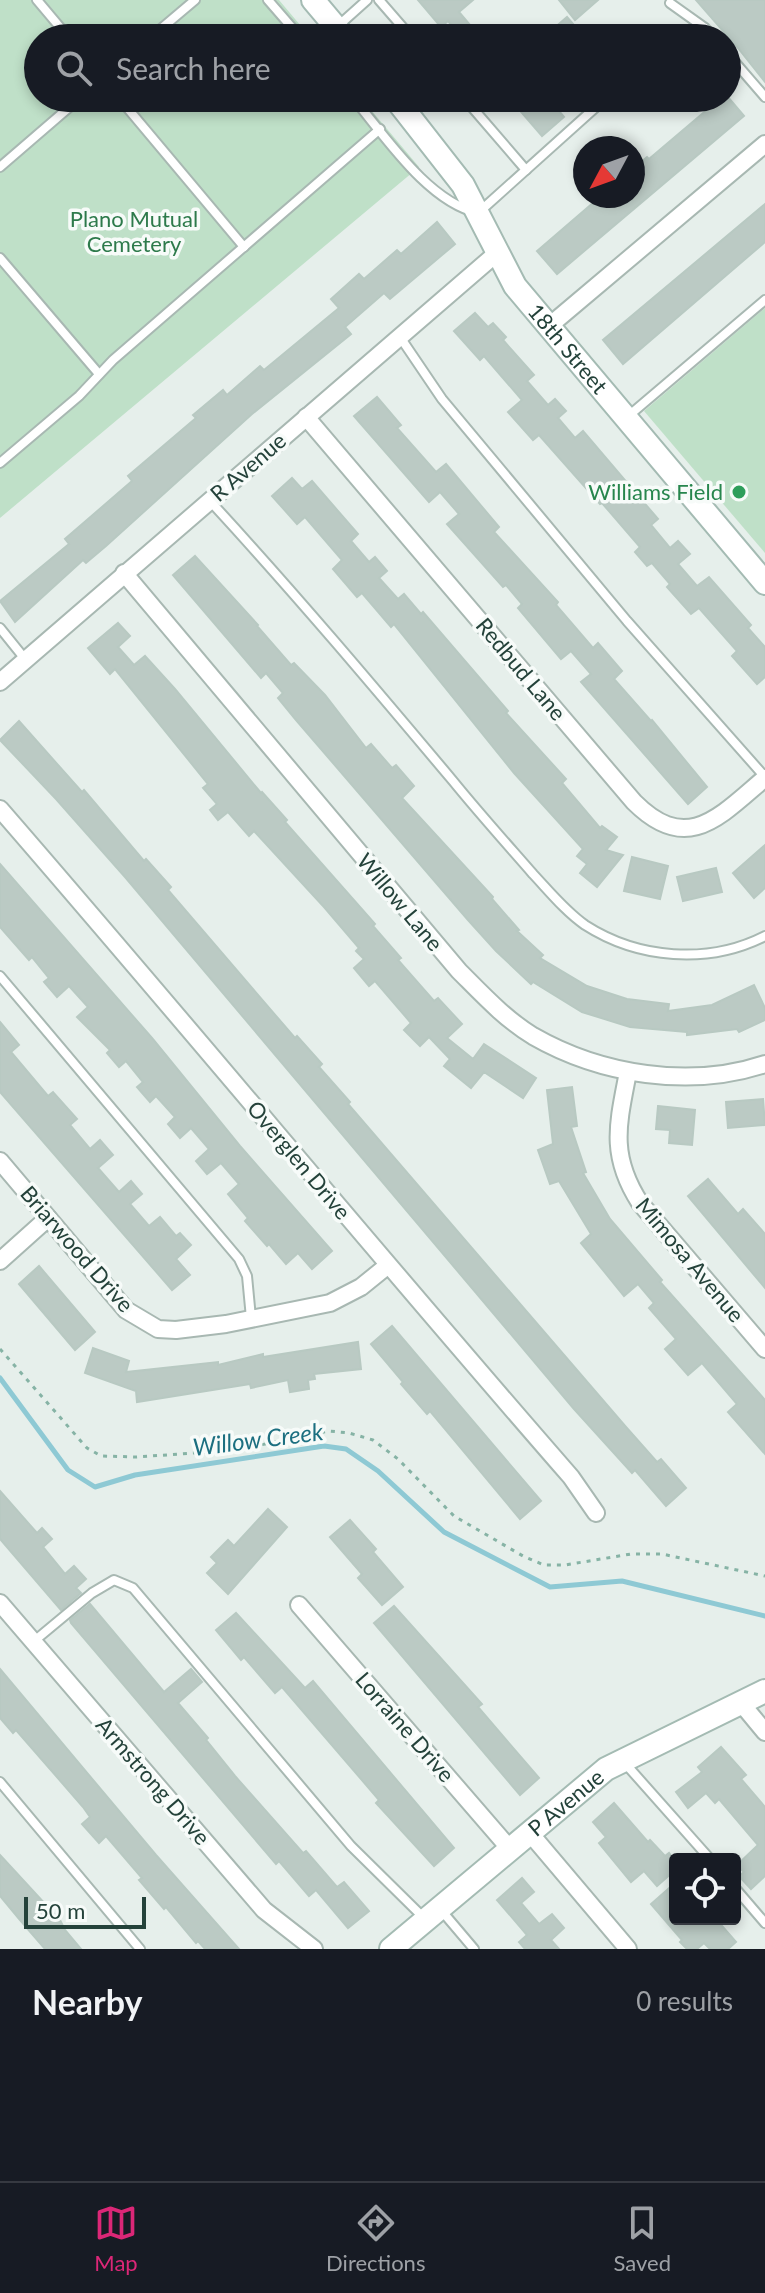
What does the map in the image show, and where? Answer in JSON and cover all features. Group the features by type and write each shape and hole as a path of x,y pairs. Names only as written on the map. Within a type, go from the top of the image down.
{"street":[{"path":"313,0 333,24"},
{"name":"18th Street","path":"406,112 463,185 515,286 765,583"},
{"path":"548,327 765,144"},
{"name":"R Avenue","path":"0,682 497,253"},
{"name":"Redbud Lane","path":"306,417 634,802 654,821 682,830 706,824 765,778"},
{"name":"Willow Lane","path":"124,573 459,971 490,1003 531,1035 553,1046 628,1072 664,1076 709,1075 765,1064"},
{"name":"Overglen Drive","path":"0,809 171,1006 387,1266 571,1477 596,1513"},
{"name":"Mimosa Avenue","path":"628,1072 617,1131 618,1153 630,1187 640,1203 765,1349"},
{"name":"Briarwood Drive","path":"0,1161 126,1310 158,1329 176,1330 251,1319 330,1303 361,1287 387,1266"},
{"path":"0,1261 48,1218"},
{"name":"Armstrong Drive","path":"0,1603 264,1910 314,1949"},
{"name":"Lorraine Drive","path":"299,1605 510,1849"},
{"name":"P Avenue","path":"391,1949 581,1788 622,1760 765,1691"},
{"path":"741,1703 765,1732"},
{"path":"529,1832 628,1949"}],"lane":[{"path":"37,0 57,24"},
{"path":"167,24 195,0"},
{"path":"268,0 289,24"},
{"path":"347,24 367,0"},
{"path":"379,0 400,24"},
{"path":"671,1 700,24"},
{"path":"741,69 765,97"},
{"path":"0,167 64,112"},
{"path":"131,112 244,247"},
{"path":"365,112 418,174 447,200 478,213 590,112"},
{"path":"476,112 526,170"},
{"path":"0,463 380,129"},
{"path":"0,258 99,374"},
{"path":"626,418 765,300"},
{"path":"400,337 442,399 627,621 765,778"},
{"path":"209,500 505,842 564,908 584,924 638,949 677,954 709,954 749,944 765,936"},
{"path":"0,628 25,659"},
{"path":"0,976 239,1259 247,1276 251,1319"},
{"path":"33,1642 92,1593 114,1580 133,1588 351,1846 474,1949"},
{"path":"622,1760 705,1853"},
{"path":"0,1782 140,1949"},
{"path":"741,1895 765,1923"}],"path":[{"path":"0,1349 87,1448 101,1456 127,1458 236,1450 319,1432 349,1433 373,1440 398,1459 454,1516 544,1565 577,1564 631,1554 662,1554 765,1576"}],"green space":[{"name":"Plano Mutual Cemetery","path":"0,0 279,0 299,24 24,24 24,112 373,112 419,167 0,518"},
{"name":"Williams Field","path":"765,308 765,553 644,411"}],"building":[{"path":"418,0 473,0 459,12 469,24 451,24 448,21 438,24"},
{"path":"559,0 598,0 575,20"},
{"path":"696,0 765,0 765,82 741,52 741,24 717,24"},
{"path":"567,17 573,24 559,24"},
{"path":"521,112 560,112 564,117 542,136"},
{"path":"704,112 741,112 744,116 645,200 647,157 649,159"},
{"path":"765,204 765,242 623,364 603,340"},
{"path":"587,208 635,208 557,274 537,251"},
{"path":"437,222 455,244 390,299 384,293 345,327 351,334 252,414 106,546 86,563 83,560 15,622 0,601 69,544 65,539 132,481 128,476 196,418 193,415 223,390 227,395 260,366 264,370 339,308 331,299 359,274 364,279 397,250 401,254"},
{"path":"475,313 488,327 493,323 506,337 503,340 534,375 527,381 548,405 555,399 566,411 558,418 575,438 583,431 658,519 651,525 670,548 678,541 690,554 678,564 697,586 709,577 751,625 748,628 765,647 765,677 757,684 732,656 737,651 699,608 691,614 667,587 670,584 652,563 647,566 635,552 640,547 602,503 539,435 533,440 508,412 522,400 484,356 480,360 454,331"},
{"path":"377,397 401,425 397,428 436,472 446,464 499,527 494,532 558,602 556,605 593,648 598,643 622,671 614,679 707,787 688,804 581,682 591,674 571,651 561,659 518,608 522,604 506,585 503,587 447,524 459,514 440,492 429,502 354,416"},
{"path":"292,478 302,489 312,481 358,534 351,541 369,562 375,557 387,571 379,578 398,599 404,594 421,614 423,612 508,711 506,713 566,779 562,783 600,828 602,826 617,837 606,850 623,855 597,887 580,873 587,864 577,856 583,849 514,773 394,624 391,627 362,593 357,597 333,569 342,560 305,517 297,524 272,496"},
{"path":"195,556 291,665 294,663 325,695 366,748 371,744 392,768 396,765 414,786 402,798 493,897 517,931 543,955 540,958 587,986 627,999 669,1004 668,1011 712,1005 754,985 765,1008 765,1020 739,1032 737,1029 687,1035 687,1032 630,1027 582,1012 533,982 531,984 468,920 296,720 278,698 283,693 266,673 261,678 173,575"},
{"path":"118,623 130,636 118,647 134,665 145,656 375,924 373,926 401,958 398,960 434,1001 438,998 462,1024 447,1038 473,1059 484,1044 536,1078 523,1098 484,1072 471,1088 444,1066 450,1059 429,1037 420,1046 404,1030 411,1023 375,981 369,986 354,968 364,959 356,951 359,948 324,907 254,831 249,836 228,812 218,820 210,810 217,804 203,788 208,784 115,669 110,674 88,648"},
{"path":"19,721 171,887 168,890 295,1038 297,1036 322,1064 319,1067 350,1102 348,1104 626,1427 657,1462 661,1459 686,1488 666,1506 574,1409 125,877 0,740"},
{"path":"765,845 765,888 754,898 733,873"},
{"path":"632,857 668,866 660,899 624,891"},
{"path":"0,864 332,1251 312,1269 298,1253 286,1264 269,1244 267,1246 245,1221 248,1218 228,1194 239,1184 221,1163 207,1174 196,1161 209,1149 191,1128 180,1138 168,1124 175,1117 156,1096 150,1102 137,1087 143,1082 126,1061 119,1067 107,1053 110,1050 77,1017 88,1007 69,986 57,997 44,982 49,978 32,957 29,960 0,927"},
{"path":"716,868 722,892 683,901 677,877"},
{"path":"0,1022 19,1045 11,1052 48,1096 53,1092 77,1119 70,1125 90,1149 100,1140 113,1155 98,1168 119,1192 131,1181 142,1194 130,1204 149,1226 160,1217 176,1236 180,1233 191,1245 176,1259 190,1275 172,1290 0,1092"},
{"path":"572,1087 577,1126 571,1127 586,1172 583,1173 610,1219 662,1280 660,1282 765,1400 765,1454 728,1412 737,1404 702,1363 688,1375 665,1349 676,1339 649,1308 654,1303 638,1284 624,1296 581,1243 591,1234 559,1181 550,1184 538,1150 553,1144 547,1090"},
{"path":"763,1099 765,1125 728,1128 726,1102"},
{"path":"658,1106 695,1110 692,1145 669,1143 670,1130 656,1129"},
{"path":"708,1179 738,1214 743,1209 765,1234 765,1288 688,1196"},
{"path":"39,1266 95,1332 75,1350 19,1284"},
{"path":"392,1326 541,1501 520,1519 430,1411 427,1414 401,1384 403,1382 371,1344"},
{"path":"358,1342 361,1369 314,1374 315,1379 308,1380 309,1389 290,1392 288,1380 251,1388 250,1384 137,1402 136,1391 85,1373 93,1348 129,1361 126,1372 218,1362 218,1365 263,1354 263,1357"},
{"path":"0,1491 37,1533 42,1528 52,1539 43,1547 65,1574 74,1566 86,1579 76,1588 81,1593 61,1610 0,1539"},
{"path":"268,1509 287,1527 228,1594 207,1573 217,1563 211,1557 228,1540 234,1546"},
{"path":"350,1520 403,1587 382,1605 358,1578 362,1574 330,1537"},
{"path":"90,1604 164,1692 191,1669 202,1682 178,1703 235,1776 303,1853 306,1851 337,1887 344,1882 369,1911 348,1928 316,1890 309,1896 279,1861 276,1864 71,1623 70,1620"},
{"path":"394,1606 482,1704 478,1707 539,1778 520,1795 374,1623"},
{"path":"236,1613 305,1688 313,1681 454,1848 434,1866 376,1803 379,1800 282,1687 275,1693 216,1630"},
{"path":"0,1669 239,1949 205,1949 198,1941 196,1943 139,1880 142,1878 106,1836 99,1843 82,1824 90,1817 83,1807 16,1730 13,1733 0,1718"},
{"path":"721,1747 746,1775 741,1779 765,1807 765,1876 751,1889 741,1878 744,1872 741,1861 758,1845 719,1799 715,1803 706,1793 688,1808 676,1792 702,1772 698,1767"},
{"path":"614,1803 648,1842 650,1840 665,1856 669,1853 669,1875 657,1886 644,1871 631,1882 599,1843 606,1837 593,1822"},
{"path":"0,1855 60,1920 81,1949 45,1949 20,1920 0,1896"},
{"path":"522,1878 534,1892 521,1903 539,1924 552,1914 564,1928 551,1940 559,1949 525,1949 519,1942 527,1935 497,1900"},
{"path":"669,1888 669,1925 651,1904"},
{"path":"669,1925 721,1925 736,1942 728,1949 710,1949 704,1943 697,1949 687,1949 680,1942 682,1940"}],"waterway":[{"name":"Willow Creek","path":"0,1378 68,1470 95,1487 135,1475 324,1446 346,1449 378,1471 444,1532 550,1587 622,1581 765,1616"}],"place":[{"name":"Williams Field","path":"739,492"}]}
